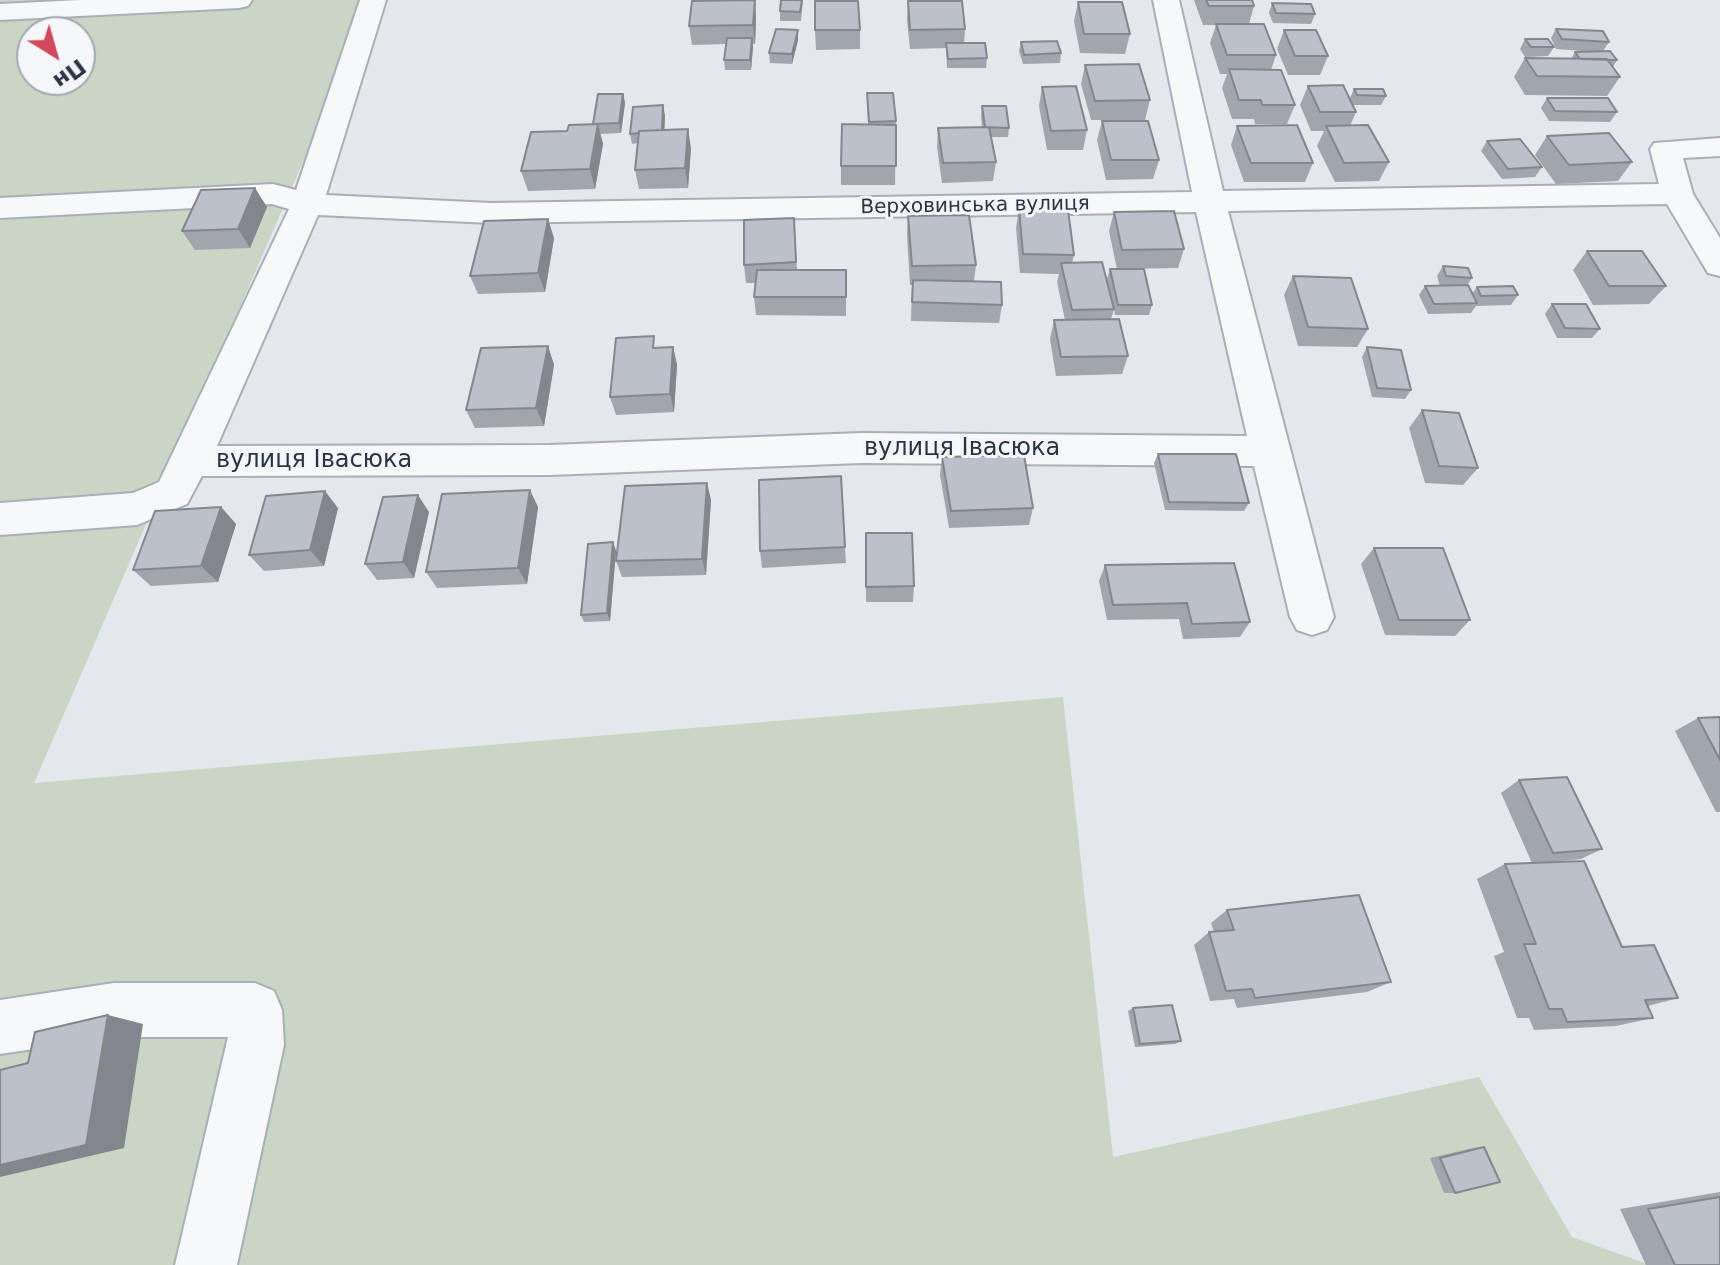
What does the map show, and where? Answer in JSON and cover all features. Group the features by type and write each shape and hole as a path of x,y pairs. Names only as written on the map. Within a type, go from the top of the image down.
{"street":[{"path":"0,12 239,0"},
{"path":"0,519 137,509 173,493 191,461 307,204 373,0"},
{"path":"1166,0 1210,203 1312,617"},
{"path":"1720,147 1665,149 1677,194 1720,265"},
{"name":"Верховинська вулиця","path":"0,208 273,194 307,204 491,213 1677,194"},
{"name":"вулиця Івасюка","path":"191,461 550,460 861,448 1270,451"},
{"path":"0,1027 114,1010 255,1010 256,1045 206,1265"}],"green space":[{"path":"0,0 373,0 34,783 1063,697 1113,1157 1479,1077 1572,1237 1650,1265 0,1265"}],"building":[{"path":"755,0 753,25 689,26 692,1"},
{"path":"781,0 802,0 800,12 780,11"},
{"path":"1206,0 1252,0 1254,6 1209,6"},
{"path":"815,1 858,1 860,30 815,30"},
{"path":"908,1 962,1 965,29 910,30"},
{"path":"1078,2 1122,2 1130,34 1084,34"},
{"path":"1272,3 1311,4 1315,14 1276,13"},
{"path":"1216,24 1264,24 1276,55 1227,55"},
{"path":"776,29 798,30 792,54 769,53"},
{"path":"1556,29 1603,31 1609,42 1562,39"},
{"path":"1284,30 1316,30 1328,56 1295,56"},
{"path":"727,38 752,38 750,60 724,60"},
{"path":"1525,39 1548,39 1554,47 1531,47"},
{"path":"1057,41 1061,53 1024,55 1021,42"},
{"path":"946,43 985,43 987,58 948,59"},
{"path":"1610,51 1617,60 1580,59 1575,52"},
{"path":"1525,58 1607,59 1620,77 1537,76"},
{"path":"1139,64 1150,100 1095,101 1085,65"},
{"path":"1229,69 1281,70 1295,105 1262,105 1261,100 1239,100"},
{"path":"1343,85 1356,112 1320,112 1308,86"},
{"path":"1076,86 1087,130 1051,131 1042,87"},
{"path":"1354,89 1383,89 1386,96 1357,95"},
{"path":"867,93 893,93 896,121 869,122"},
{"path":"598,94 623,94 619,123 593,124"},
{"path":"1547,98 1608,98 1617,112 1555,111"},
{"path":"663,105 662,130 630,134 633,107"},
{"path":"982,106 1006,106 1009,128 985,127"},
{"path":"1102,121 1148,121 1159,160 1111,160"},
{"path":"598,124 590,169 521,171 531,132 567,131 569,125"},
{"path":"842,124 896,125 896,166 841,166"},
{"path":"1297,125 1313,163 1251,163 1237,126"},
{"path":"1368,125 1389,162 1344,163 1326,126"},
{"path":"989,127 996,162 943,163 938,128"},
{"path":"688,129 685,168 635,170 639,131"},
{"path":"1609,133 1632,162 1569,165 1547,136"},
{"path":"1520,139 1542,167 1508,169 1487,141"},
{"path":"255,188 238,229 182,231 201,190"},
{"path":"1019,209 1068,210 1074,255 1023,254"},
{"path":"1174,211 1184,249 1122,250 1114,212"},
{"path":"969,215 976,265 912,266 908,216"},
{"path":"794,218 796,262 744,265 744,220"},
{"path":"548,219 538,273 470,276 484,221"},
{"path":"1587,251 1642,251 1666,286 1609,286"},
{"path":"1102,262 1114,309 1072,310 1061,263"},
{"path":"1443,266 1468,268 1472,278 1446,276"},
{"path":"1110,269 1144,269 1152,305 1118,305"},
{"path":"757,270 846,270 846,297 754,297"},
{"path":"1293,276 1351,278 1368,329 1308,327"},
{"path":"913,280 1001,282 1002,305 912,302"},
{"path":"1468,285 1477,303 1434,304 1425,286"},
{"path":"1513,286 1518,295 1481,296 1477,287"},
{"path":"1552,304 1586,304 1600,329 1565,328"},
{"path":"1119,319 1128,356 1061,357 1054,320"},
{"path":"654,336 653,348 673,347 670,394 610,397 616,338"},
{"path":"548,346 536,408 466,410 481,348"},
{"path":"1367,347 1401,350 1411,390 1377,388"},
{"path":"1422,410 1459,413 1478,468 1439,466"},
{"path":"1158,454 1236,454 1249,503 1169,502"},
{"path":"1024,455 1033,508 951,511 942,457"},
{"path":"841,476 845,547 760,551 759,480"},
{"path":"707,483 702,559 616,561 625,486"},
{"path":"530,490 518,568 426,572 442,494"},
{"path":"325,491 310,550 249,555 266,496"},
{"path":"418,495 403,562 365,564 383,497"},
{"path":"221,507 201,566 133,570 155,511"},
{"path":"866,533 912,533 914,586 866,587"},
{"path":"613,542 607,613 581,615 588,544"},
{"path":"1374,548 1443,548 1470,620 1399,620"},
{"path":"1234,563 1250,622 1192,624 1187,603 1113,605 1105,565"},
{"path":"1720,717 1720,760 1698,718"},
{"path":"1567,777 1602,849 1553,853 1519,780"},
{"path":"1584,861 1622,947 1654,945 1678,998 1645,1000 1653,1018 1567,1022 1562,1009 1549,1009 1524,944 1536,944 1505,864"},
{"path":"1359,895 1391,982 1255,998 1252,989 1226,991 1209,932 1234,930 1227,910"},
{"path":"1172,1005 1181,1041 1140,1044 1133,1008"},
{"path":"108,1015 86,1145 0,1165 0,1070 28,1063 35,1032"},
{"path":"1484,1147 1500,1182 1455,1193 1440,1158"},
{"path":"1720,1197 1720,1265 1675,1265 1648,1209"}]}
